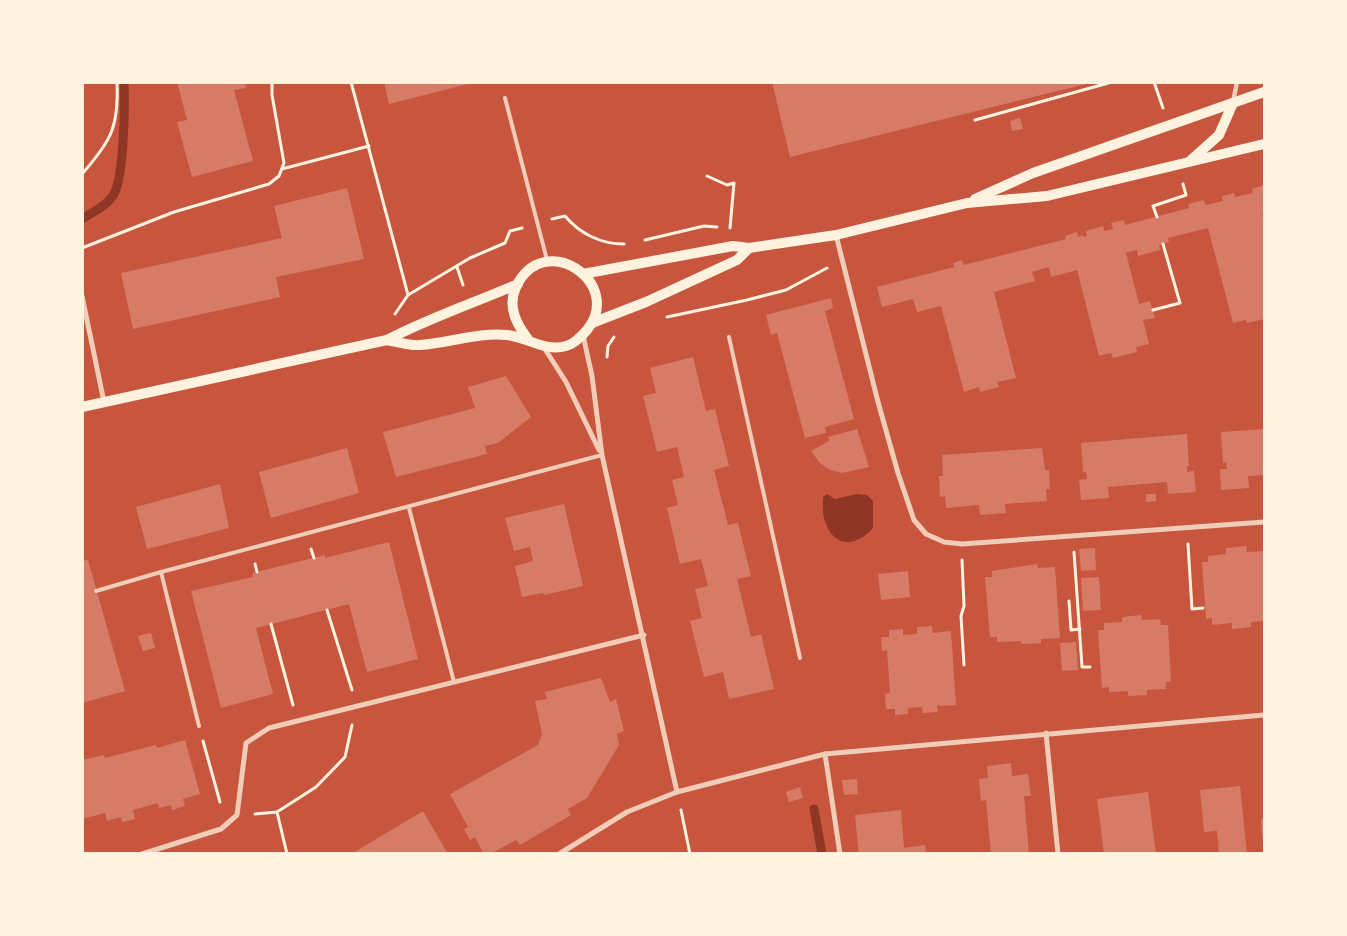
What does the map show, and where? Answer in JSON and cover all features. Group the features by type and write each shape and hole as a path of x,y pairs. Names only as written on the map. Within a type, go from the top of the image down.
{"main road":[{"path":"967,203 1033,173 1264,92"},
{"path":"1189,162 1219,135 1233,103"},
{"path":"583,274 733,246 748,248 836,235 967,203 1047,196 1264,144"},
{"path":"592,323 646,302 736,260 748,248"},
{"path":"387,340 419,345 478,335 506,335 528,339 542,346 567,346 582,335 596,316 597,302 591,282 575,266 564,262 547,261 528,270 518,284 514,292 513,309 519,328 528,339"},
{"path":"82,407 387,340 425,320 469,306 518,284"}],"street":[{"path":"1233,103 1237,82"},
{"path":"836,235 898,474 914,520 926,534 944,542 962,544 1264,522"},
{"path":"82,296 104,402"},
{"path":"582,335 592,376 602,455 644,635 660,723 677,792"},
{"path":"542,346 566,382 602,455"},
{"path":"142,854 221,829 237,815 246,743 269,728 644,635"},
{"path":"559,854 627,812 677,792 825,754 1046,732 1264,715"},
{"path":"1046,732 1058,854"},
{"path":"825,754 840,854"}],"lane":[{"path":"505,98 547,261"},
{"path":"729,337 800,658"},
{"path":"96,591 602,455"},
{"path":"409,508 454,682"},
{"path":"161,572 199,726"}],"path":[{"path":"82,174 106,146 118,110 117,82"},
{"path":"82,248 174,212 269,184 279,176 284,163 272,95 272,82"},
{"path":"351,82 408,295"},
{"path":"974,120 1112,82"},
{"path":"1154,82 1164,111"},
{"path":"282,169 369,146"},
{"path":"707,176 727,185 734,183 730,228"},
{"path":"1157,217 1154,206 1186,195"},
{"path":"1153,310 1180,303 1163,244"},
{"path":"662,317 786,290"},
{"path":"592,376 606,368 608,346 618,330"},
{"path":"1186,528 1192,609 1203,608"},
{"path":"1073,536 1082,667 1090,667"},
{"path":"962,544 964,606 961,616 964,665"},
{"path":"1069,601 1071,630 1080,629"},
{"path":"277,812 316,787 345,757 357,706 327,610"},
{"path":"270,624 298,721"},
{"path":"677,792 690,854"}],"shaded area":[{"path":"827,494 835,499 857,494 867,495 873,501 873,528 860,539 853,542 840,541 834,537 823,515 823,497"}],"building":[{"path":"177,82 244,82 246,88 234,90 253,161 192,177 177,122 187,120"},
{"path":"384,82 471,82 472,83 389,104"},
{"path":"772,82 1090,82 1090,83 790,157"},
{"path":"1020,118 1023,129 1012,131 1010,121"},
{"path":"1264,185 1264,213 1262,214 1264,224 1264,319 1247,323 1246,320 1233,323 1208,228 1168,238 1169,242 1159,245 1160,250 1138,256 1137,250 1126,253 1139,304 1150,301 1155,318 1143,320 1149,344 1136,347 1137,352 1113,358 1111,353 1099,356 1077,270 1051,277 1049,267 1032,272 1035,281 994,292 1016,378 997,382 999,387 980,392 979,387 964,392 941,306 917,312 913,299 882,307 877,287 954,267 953,263 962,260 964,265 1066,239 1065,236 1077,232 1078,237 1083,235 1083,237 1087,236 1086,231 1103,226 1104,231 1113,229 1111,223 1124,220 1125,225 1189,208 1188,204 1204,200 1206,205 1223,201 1222,196 1234,193 1235,197 1253,193 1252,189"},
{"path":"347,188 364,259 276,277 280,297 133,329 121,273 282,238 274,206"},
{"path":"831,298 833,308 825,311 854,419 825,427 826,433 805,438 777,333 771,335 766,315"},
{"path":"693,357 706,411 715,409 729,466 714,470 728,525 738,523 751,576 737,579 751,637 761,634 774,689 729,699 723,672 704,677 690,621 702,618 695,589 708,586 701,559 680,564 667,508 678,505 672,480 684,477 677,447 657,452 643,396 656,393 650,368"},
{"path":"506,376 531,417 498,443 485,446 487,454 396,477 383,432 475,408 468,387"},
{"path":"857,429 869,467 842,473 830,470 820,463 811,451 829,441 828,437"},
{"path":"1264,429 1264,475 1248,476 1249,488 1221,490 1220,469 1227,469 1226,462 1223,463 1221,432"},
{"path":"1187,434 1189,466 1187,466 1187,472 1194,471 1196,492 1168,494 1167,482 1108,487 1109,498 1081,500 1079,480 1087,479 1086,472 1083,472 1081,443"},
{"path":"347,448 359,493 271,518 259,472"},
{"path":"1042,448 1045,470 1049,470 1050,489 1046,489 1047,501 1005,504 1006,513 980,515 979,505 946,508 945,496 940,497 939,476 943,476 942,455"},
{"path":"220,484 229,528 147,549 136,507"},
{"path":"1146,494 1156,494 1156,501 1146,502"},
{"path":"564,504 583,586 544,595 543,593 522,597 515,566 533,561 530,547 514,551 505,518"},
{"path":"389,542 418,659 367,672 349,604 256,628 273,694 221,708 191,591 253,577 253,573 325,555 325,558"},
{"path":"1246,546 1247,552 1264,551 1264,621 1251,622 1251,627 1232,629 1232,623 1212,625 1212,618 1206,619 1202,562 1208,562 1208,556 1226,554 1226,548"},
{"path":"1095,548 1096,570 1081,571 1079,549"},
{"path":"88,560 125,691 82,703 82,561"},
{"path":"1037,564 1038,568 1055,567 1060,638 1041,639 1041,643 1021,644 1021,641 997,642 997,637 990,637 985,577 992,577 992,571"},
{"path":"908,571 910,597 881,600 878,574"},
{"path":"1099,577 1101,610 1083,611 1081,578"},
{"path":"1141,615 1142,620 1160,619 1161,625 1168,625 1171,681 1166,682 1166,689 1147,690 1147,695 1128,696 1128,691 1109,692 1109,687 1102,688 1098,630 1104,630 1104,623 1122,622 1122,617"},
{"path":"932,626 933,633 951,631 956,705 937,706 938,712 923,713 922,707 908,708 908,714 895,715 895,709 886,709 885,694 890,693 887,650 882,651 881,637 889,637 889,630 903,629 903,635 917,634 917,627"},
{"path":"151,633 155,648 143,651 138,636"},
{"path":"1076,642 1078,670 1062,671 1060,643"},
{"path":"601,678 610,702 616,699 624,731 617,734 619,745 587,798 568,809 571,815 520,845 516,840 490,854 484,854 475,837 470,840 464,829 468,827 450,794 538,745 542,734 535,701 547,699 545,692"},
{"path":"185,740 200,794 183,799 185,806 172,810 171,805 159,808 158,803 133,810 135,819 122,822 121,817 107,821 105,813 82,819 82,760 104,755 105,758 156,745 157,748"},
{"path":"1011,763 1012,776 1028,774 1031,796 1024,796 1029,854 991,854 986,800 981,801 979,779 988,778 987,766"},
{"path":"857,779 858,794 844,795 842,780"},
{"path":"1240,786 1247,854 1219,854 1217,831 1204,832 1200,790"},
{"path":"800,787 803,798 789,802 786,792"},
{"path":"1148,792 1156,854 1104,854 1097,799"},
{"path":"901,810 904,848 925,845 926,854 859,854 855,815"},
{"path":"423,811 448,854 352,854 363,847"},
{"path":"1261,819 1264,819 1264,837 1262,837"}],"waterway":[{"path":"82,219 101,207 115,192 120,169 123,138 124,82"},
{"path":"814,809 822,854"}]}
